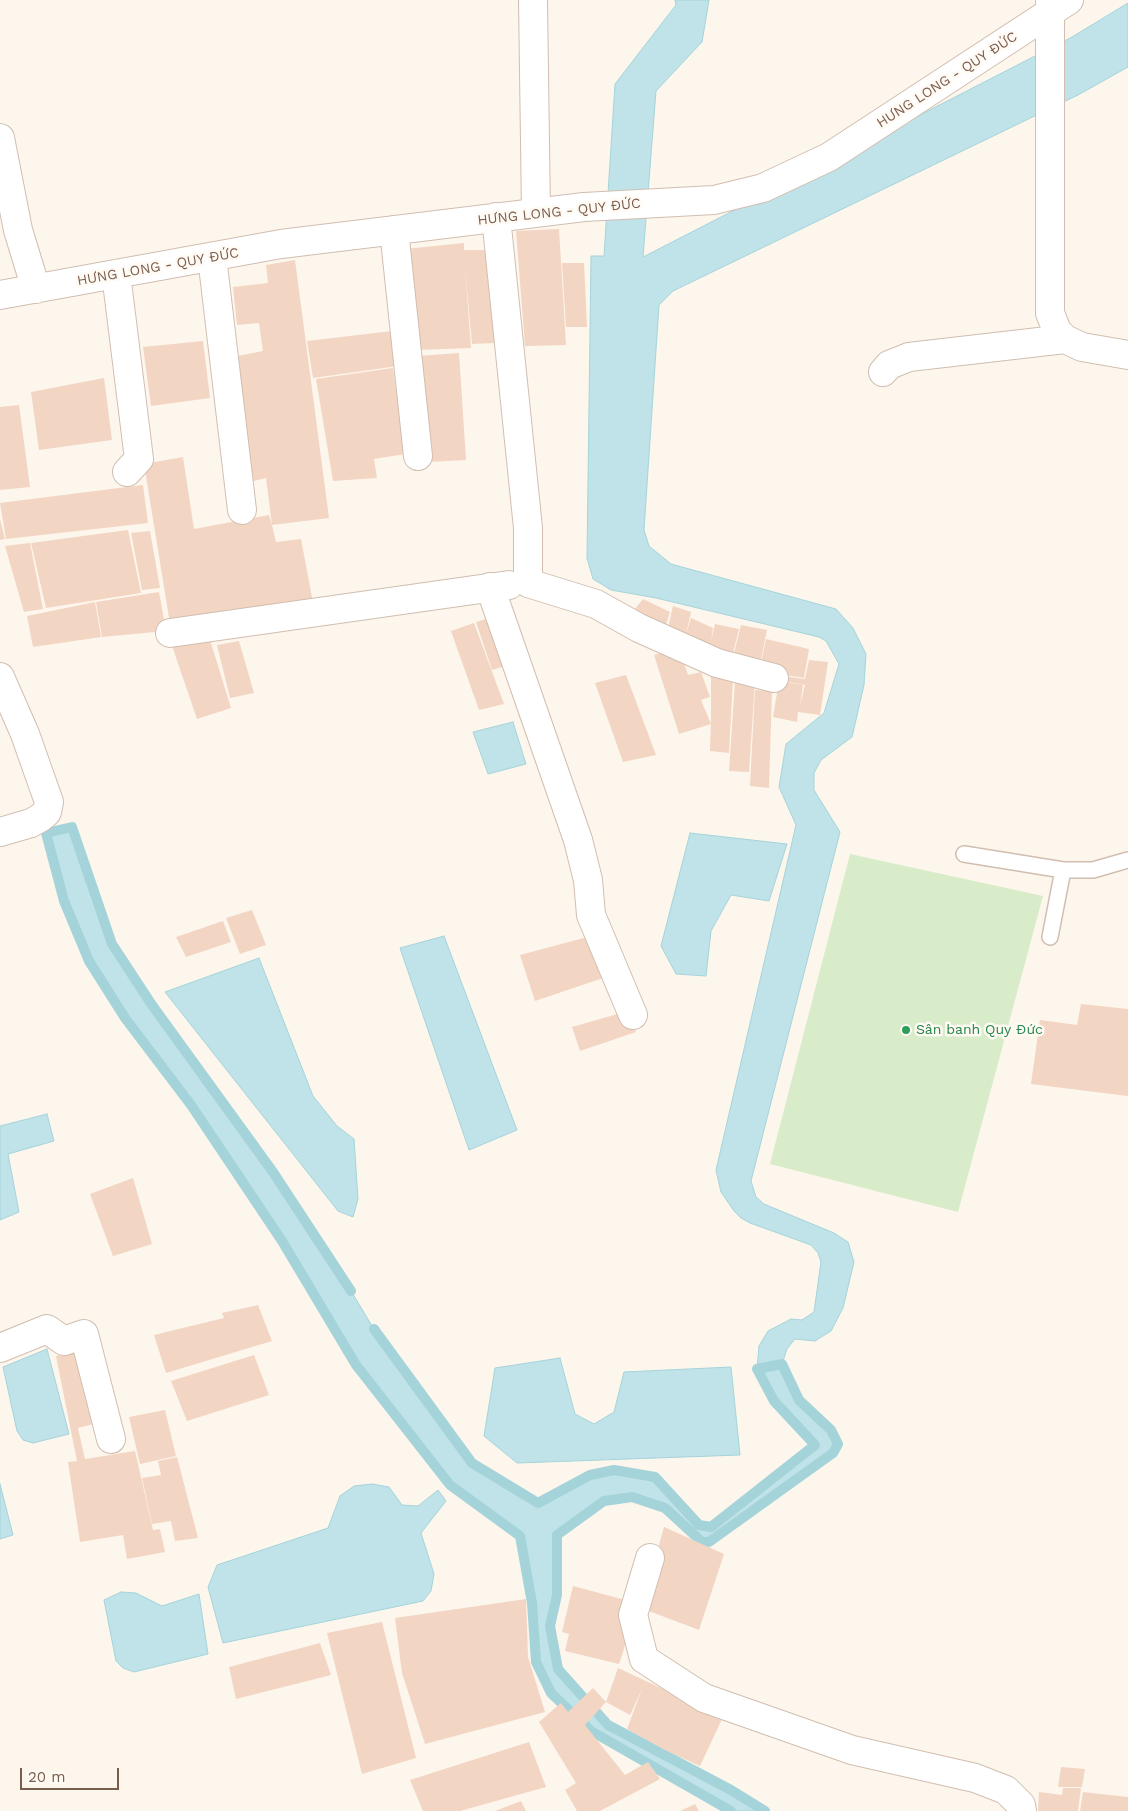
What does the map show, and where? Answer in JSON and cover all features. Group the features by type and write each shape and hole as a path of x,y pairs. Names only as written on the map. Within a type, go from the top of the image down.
{"street":[{"path":"533,0 536,213"},
{"path":"1056,4 1050,313 1057,331 1065,339 1082,347 1128,355"},
{"name":"HƯNG LONG - QUY ĐỨC","path":"0,296 281,244 584,207 714,200 763,188 830,157 1056,4"},
{"path":"0,138 18,230 36,289"},
{"path":"496,217 528,528 528,583"},
{"path":"394,230 418,456"},
{"path":"212,256 242,510"},
{"path":"116,274 139,459 126,472"},
{"path":"883,372 889,365 908,357 1065,339"},
{"path":"170,633 528,583 596,604 639,628 717,663 774,678"},
{"path":"490,587 578,840 588,880 591,915 633,1016"},
{"path":"0,678 25,734 49,802 47,812 40,818 0,832"},
{"path":"0,1348 48,1329 64,1341 84,1334 111,1439"},
{"path":"650,1558 633,1615 644,1658 704,1698 852,1750 975,1778 1006,1790 1021,1805 1022,1811"}],"lane":[{"path":"964,854 1062,870 1094,870 1121,864 1128,860"},
{"path":"1050,937 1062,870"}],"green space":[{"name":"Sân banh Quy Đức","path":"850,854 1043,896 958,1212 770,1164"}],"water":[{"path":"675,0 709,0 702,42 656,91 643,257 1072,37 1128,3 1128,67 1078,95 673,291 659,305 644,530 649,546 671,564 836,609 853,628 866,654 864,685 852,737 821,760 814,773 814,790 840,832 751,1181 756,1197 764,1204 834,1233 848,1242 854,1262 843,1308 831,1331 815,1341 795,1339 787,1349 782,1364 799,1400 831,1430 838,1444 833,1453 709,1542 702,1542 665,1508 632,1497 604,1501 557,1535 557,1595 550,1626 558,1669 608,1725 731,1790 765,1811 731,1811 591,1731 551,1693 536,1662 532,1603 520,1536 450,1485 356,1365 282,1241 191,1105 125,1018 89,961 64,901 46,833 72,827 112,944 152,1005 273,1172 338,1269 381,1341 472,1463 538,1503 590,1475 614,1470 655,1477 699,1525 711,1527 815,1445 774,1401 757,1369 759,1346 768,1331 791,1319 802,1320 814,1312 821,1262 818,1253 811,1245 741,1218 721,1192 716,1170 796,825 779,787 786,744 824,713 839,664 826,641 819,637 656,598 611,590 593,579 587,558 591,256 604,256 615,84 676,5"},
{"path":"513,722 526,764 488,774 473,732"},
{"path":"690,833 787,844 769,901 731,895 711,931 706,976 676,974 661,946"},
{"path":"444,936 517,1130 469,1150 400,948"},
{"path":"259,958 313,1096 337,1126 354,1139 358,1199 353,1217 338,1211 165,992"},
{"path":"47,1114 54,1141 8,1154 19,1212 0,1220 0,1126"},
{"path":"47,1349 69,1434 33,1443 23,1440 17,1431 3,1367"},
{"path":"560,1358 575,1414 594,1424 614,1412 624,1372 731,1367 740,1455 517,1463 484,1436 495,1368"},
{"path":"0,1484 13,1535 0,1539"},
{"path":"372,1484 389,1487 402,1505 418,1506 438,1490 446,1501 421,1533 434,1574 431,1591 423,1601 223,1643 208,1587 217,1565 328,1528 340,1496 354,1486"},
{"path":"121,1592 136,1593 162,1606 199,1594 208,1654 134,1672 123,1668 116,1661 104,1600"}],"building":[{"path":"559,229 566,345 525,346 516,231"},
{"path":"464,243 464,250 488,250 495,343 472,344 465,266 471,348 416,350 405,249"},
{"path":"295,260 329,518 272,525 266,478 246,483 228,358 263,351 259,323 237,325 233,287 268,283 266,265"},
{"path":"562,263 584,263 587,327 566,327"},
{"path":"392,331 398,366 313,378 307,341"},
{"path":"203,341 210,398 151,406 143,347"},
{"path":"459,353 466,460 428,462 418,356"},
{"path":"393,368 405,454 374,459 377,478 333,481 316,379"},
{"path":"104,378 112,440 39,450 31,392"},
{"path":"19,405 30,487 0,490 0,407"},
{"path":"183,457 194,529 269,515 276,542 301,539 314,608 171,630 144,464"},
{"path":"143,485 148,523 6,539 0,503"},
{"path":"0,519 5,539 0,540"},
{"path":"128,530 141,593 46,608 31,543"},
{"path":"150,531 160,588 142,590 131,533"},
{"path":"30,543 43,609 24,612 5,546"},
{"path":"159,592 166,631 102,637 96,602"},
{"path":"643,599 670,612 663,634 630,615"},
{"path":"95,602 101,637 33,647 27,616"},
{"path":"673,606 691,612 686,634 691,618 713,628 711,641 715,624 739,629 730,665 666,637"},
{"path":"496,616 512,664 492,670 476,622"},
{"path":"474,623 504,704 479,710 451,631"},
{"path":"741,625 767,630 758,673 731,665"},
{"path":"207,630 231,708 197,719 169,637"},
{"path":"766,639 809,649 804,678 759,671"},
{"path":"239,641 254,693 230,698 217,645"},
{"path":"679,648 688,675 701,672 710,697 701,700 711,724 679,734 654,655"},
{"path":"809,660 828,662 820,715 798,712 797,722 773,717 779,681 803,685 800,705 805,685 782,681 782,676 805,679"},
{"path":"626,675 656,755 623,762 595,683"},
{"path":"711,676 733,679 729,753 710,751"},
{"path":"735,681 755,681 749,772 729,771"},
{"path":"755,690 772,691 769,788 750,786"},
{"path":"252,910 266,945 240,954 226,918"},
{"path":"223,921 231,942 186,957 176,937"},
{"path":"595,935 609,976 535,1001 520,955"},
{"path":"1081,1004 1128,1009 1128,1096 1031,1084 1040,1020 1077,1025"},
{"path":"628,1011 636,1032 580,1051 572,1027"},
{"path":"133,1178 152,1244 113,1256 90,1194"},
{"path":"258,1305 272,1341 166,1373 154,1335 224,1318 222,1313"},
{"path":"80,1350 98,1423 78,1428 85,1459 135,1451 153,1530 160,1529 165,1552 127,1559 123,1535 80,1542 68,1462 77,1461 56,1356"},
{"path":"254,1355 269,1395 187,1421 171,1381"},
{"path":"165,1410 176,1456 140,1464 129,1417"},
{"path":"177,1457 198,1538 175,1541 171,1521 152,1524 142,1478 161,1475 158,1461"},
{"path":"664,1527 724,1554 699,1630 641,1608"},
{"path":"573,1586 633,1602 624,1649 619,1664 565,1651 569,1634 562,1632"},
{"path":"526,1599 528,1657 545,1712 425,1744 402,1673 395,1618"},
{"path":"382,1622 416,1758 362,1774 327,1633"},
{"path":"320,1643 331,1675 236,1699 229,1667"},
{"path":"618,1668 723,1717 700,1766 663,1749 627,1729 642,1689 630,1715 606,1702"},
{"path":"593,1688 606,1702 585,1725 625,1775 648,1762 660,1779 600,1811 577,1811 565,1790 576,1783 539,1722 561,1703 568,1712"},
{"path":"529,1742 546,1787 460,1811 423,1811 410,1780"},
{"path":"1061,1767 1085,1769 1082,1787 1058,1787"},
{"path":"1063,1788 1081,1788 1078,1811 1038,1811 1039,1792 1062,1795"},
{"path":"1083,1792 1128,1797 1128,1811 1080,1811"},
{"path":"521,1801 526,1811 495,1811"},
{"path":"695,1804 699,1811 680,1811"}],"waterway":[{"path":"351,1291 273,1172 152,1005 112,944 72,827 46,833 64,901 89,961 125,1018 191,1105 282,1241 356,1365 450,1485 520,1536 532,1603 536,1662 551,1693 591,1731 731,1811"},
{"path":"374,1329 472,1463 538,1503 590,1475 614,1470 655,1477 699,1525 711,1527 815,1445 774,1401 757,1369 782,1364 799,1400 831,1430 838,1444 833,1453 709,1542 702,1542 665,1508 632,1497 604,1501 557,1535 557,1595 550,1626 558,1669 608,1725 731,1790 765,1811"}],"place":[{"name":"Sân banh Quy Đức","path":"906,1030"}]}
